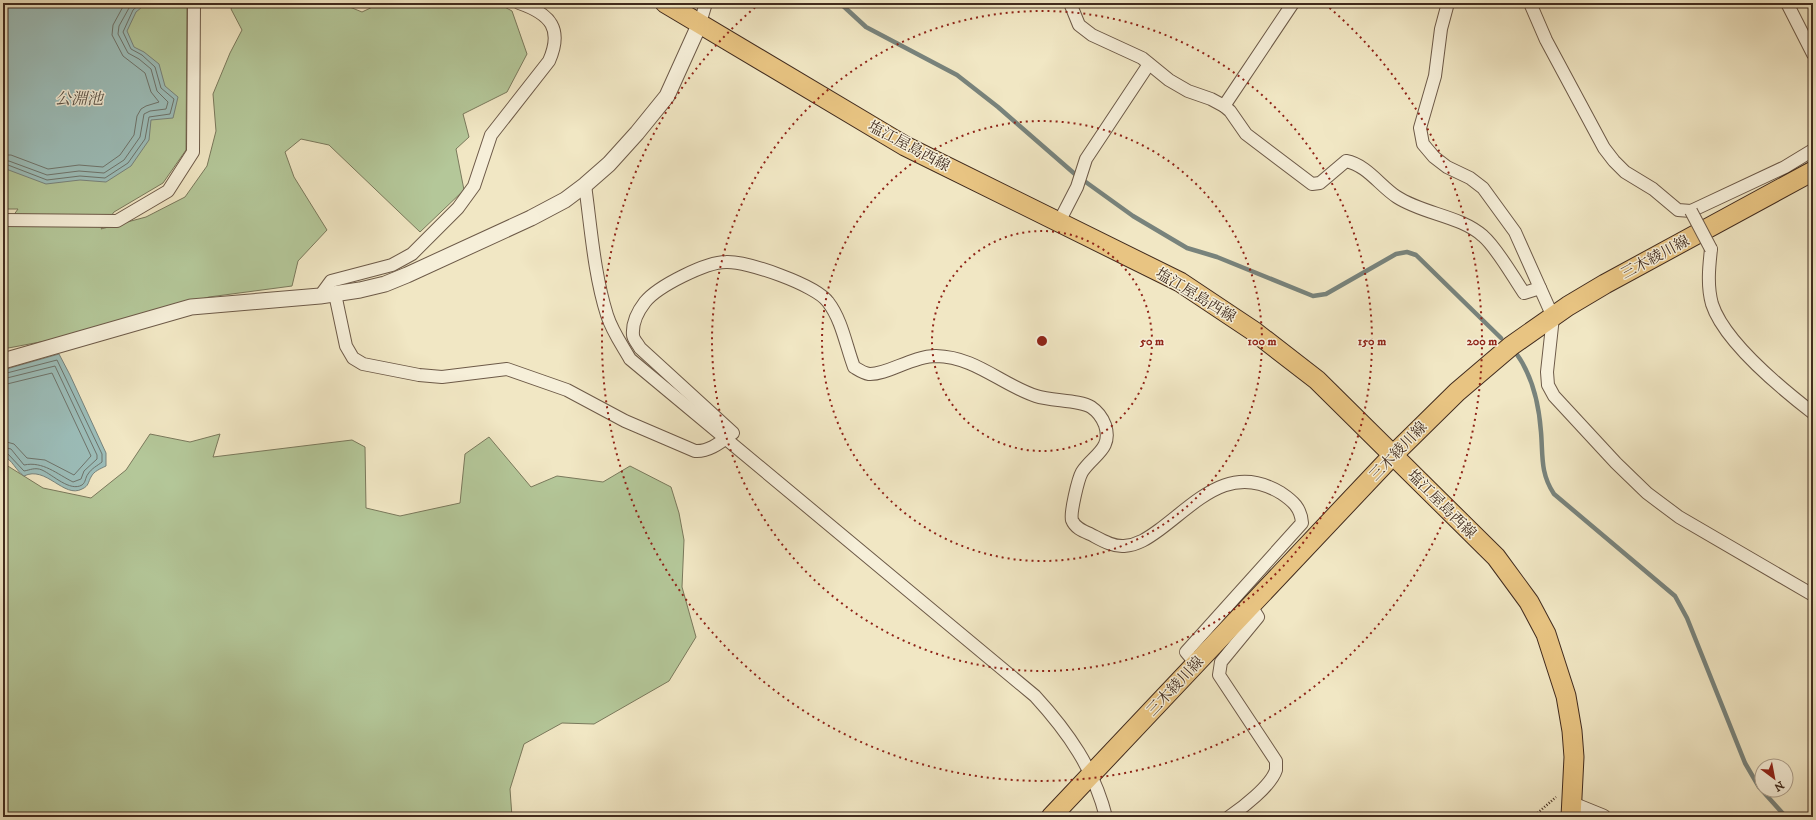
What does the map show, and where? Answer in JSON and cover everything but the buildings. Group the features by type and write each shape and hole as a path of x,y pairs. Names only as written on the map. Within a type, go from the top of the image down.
{"main road":[{"name":"塩江屋島西線","path":"665,3 905,146 1180,282 1255,332 1317,380 1496,557 1529,602 1546,634 1566,696 1572,731 1574,757 1571,805"},
{"name":"三木綾川線","path":"1051,817 1393,455 1457,392 1511,346 1605,284 1813,171"}],"street":[{"path":"3,220 117,221 168,191 193,152 194,3"},
{"path":"320,296 331,282 392,265 412,254 458,208 474,186 491,135 549,61 554,49 556,36 550,22 536,9 519,3"},
{"path":"3,361 191,307 320,296 366,289 407,275 531,218 565,200 585,185 609,164 638,133 667,96 700,24 706,3"},
{"path":"1070,3 1079,25 1092,35 1142,58 1169,80 1188,91 1211,99 1224,106 1230,111 1246,134 1312,184 1320,183 1346,161 1356,163 1397,197 1412,205 1466,225 1484,236 1524,293 1540,288"},
{"path":"1224,106 1293,3"},
{"path":"1448,3 1441,29 1435,76 1420,128 1423,144 1434,157 1447,167 1470,178 1483,188 1515,232 1553,317 1547,372 1548,385 1554,396 1616,463 1647,493 1679,517 1813,595"},
{"path":"1530,3 1546,40 1604,148 1625,172 1653,189 1678,210 1691,211 1785,167 1813,150"},
{"path":"1788,3 1813,54"},
{"path":"1059,222 1077,187 1086,159 1149,64"},
{"path":"585,185 595,259 606,309 619,342 630,359 1035,696 1057,720 1076,745 1106,817"},
{"path":"1691,211 1711,250 1708,274 1712,304 1723,324 1744,351 1797,400 1813,412"},
{"path":"335,294 346,346 353,358 363,364 419,375 442,377 507,369 567,390 625,421 695,451 703,451 733,433 640,348 633,336 634,320 646,301 666,286 689,273 708,265 725,262 741,263 781,276 818,292 828,301 834,311 854,367 861,372 870,374 880,372 915,359 934,356 952,358 973,363 1033,395 1049,400 1087,405 1096,411 1104,423 1107,435 1104,447 1082,473 1072,510 1072,520 1078,529 1108,543 1122,546 1146,540 1190,504 1211,490 1232,482 1249,482 1269,486 1290,499 1298,506 1302,516 1302,523 1186,652 1196,664"},
{"path":"1229,817 1241,809 1270,780 1276,770 1276,761 1219,675 1221,662 1258,617 1251,606"},
{"path":"1571,805 1603,817"}],"path":[{"path":"1533,817 1557,796 1571,805"}],"green space":[{"path":"3,3 187,3 186,150 163,183 114,212 101,229 146,217 185,197 207,166 216,131 213,94 230,53 242,30 231,9 233,3 340,3 362,12 381,3 497,3 512,11 527,54 507,92 463,114 469,137 456,149 464,190 420,232 329,145 301,139 285,152 294,177 327,230 298,261 292,286 209,297 56,339 3,349 3,224 8,223 18,209 3,209"},
{"path":"150,434 190,442 220,434 213,457 352,440 365,447 366,508 400,516 460,503 465,454 489,437 531,487 557,476 603,482 630,466 671,487 679,513 684,540 682,587 696,637 669,681 594,724 562,723 524,744 510,789 512,817 3,817 3,463 43,488 91,498 126,470"}],"water":[{"name":"公淵池","path":"3,3 147,3 136,12 127,31 134,47 144,52 159,64 165,86 178,97 173,118 151,120 149,140 131,166 106,182 80,180 46,184 6,169 3,170"},
{"path":"59,354 106,453 106,466 94,473 86,487 75,491 68,490 40,475 32,474 24,476 9,460 3,456 3,370"}],"waterway":[{"path":"840,3 866,27 957,75 998,107 1076,175 1133,216 1187,248 1217,257 1313,296 1326,294 1396,254 1407,252 1416,255 1501,338"},
{"path":"1516,353 1522,362 1534,391 1540,422 1544,471 1546,479 1554,494 1675,596 1687,618 1745,763 1759,787 1786,817"}]}
